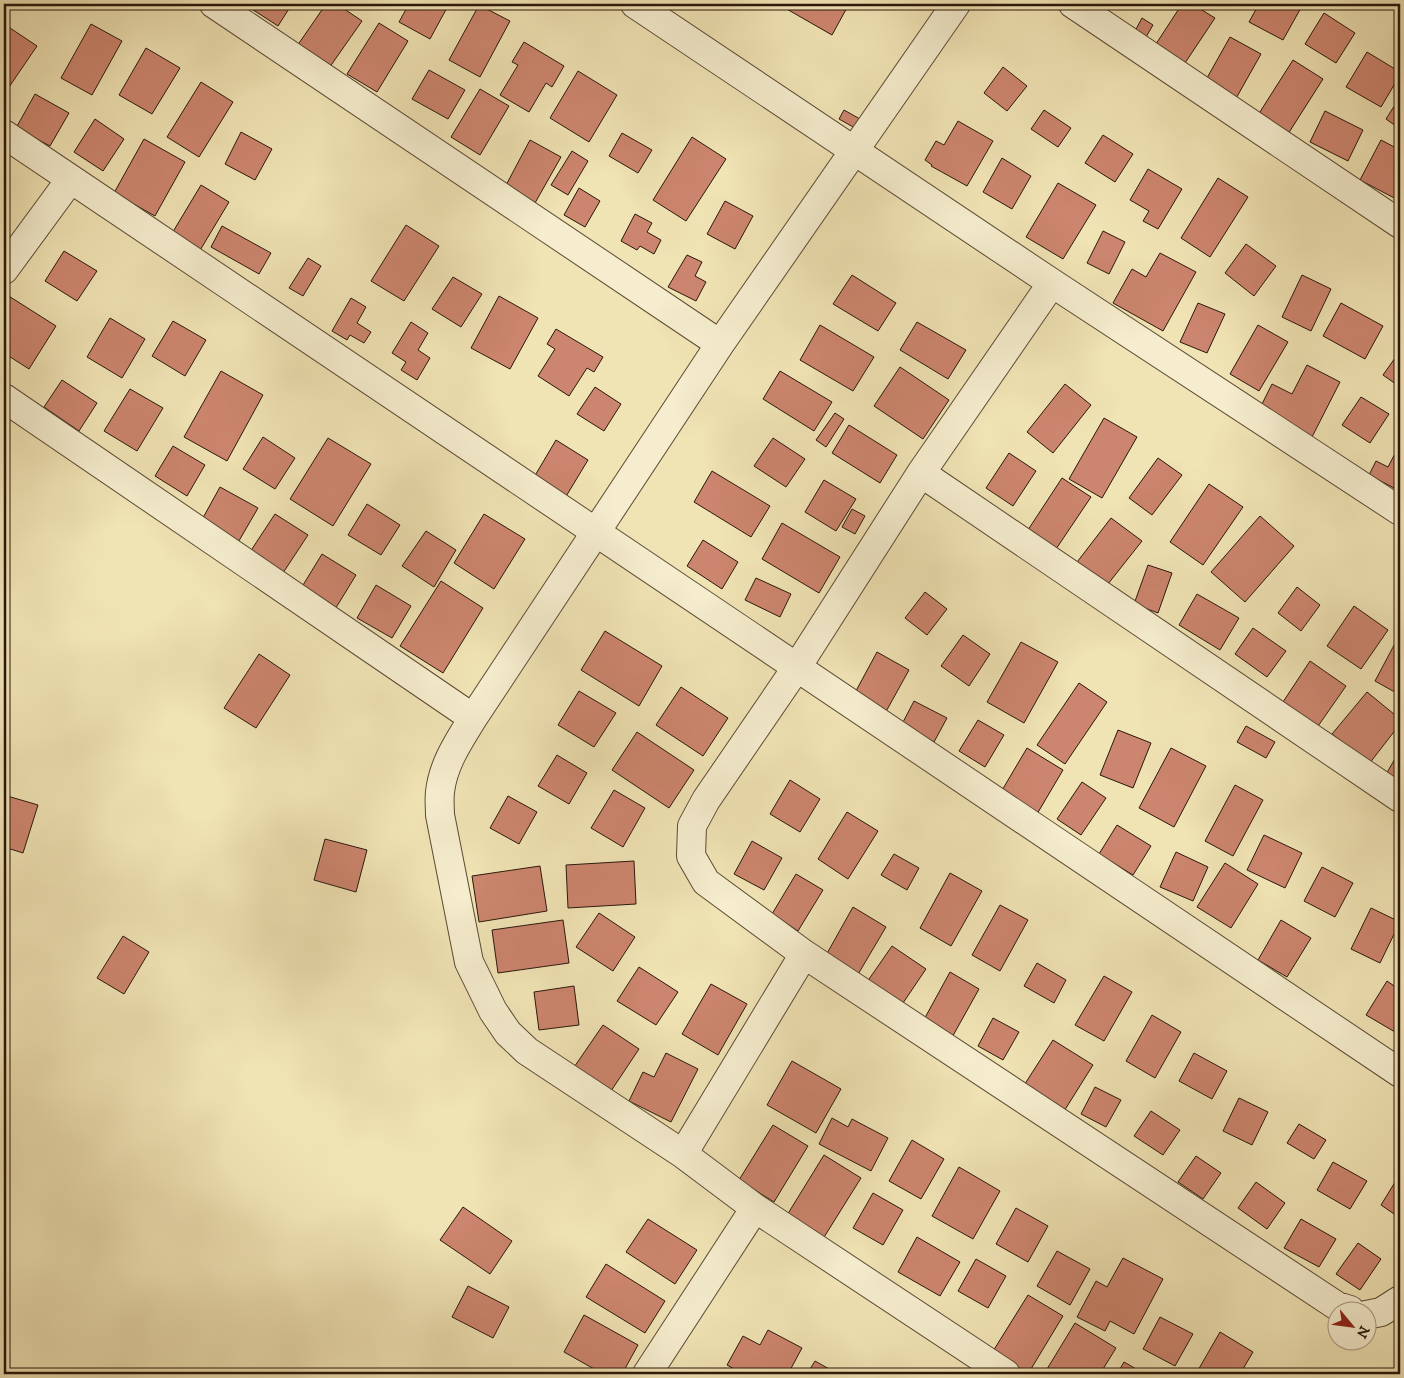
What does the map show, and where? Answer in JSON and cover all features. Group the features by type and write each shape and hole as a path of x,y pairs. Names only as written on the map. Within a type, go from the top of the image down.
{"street":[{"path":"214,4 720,344"},
{"path":"635,4 1052,283 1400,511"},
{"path":"956,4 720,344 473,718 453,750 444,773 440,792 440,815 470,962 493,1011 508,1033 527,1051 683,1154 755,1208 1006,1374"},
{"path":"1073,4 1400,224"},
{"path":"4,134 1400,1073"},
{"path":"4,270 70,180"},
{"path":"1052,283 921,473 797,667 706,800 692,826 691,856 706,882 804,954 1328,1300"},
{"path":"4,398 473,718"},
{"path":"921,473 1400,798"},
{"path":"683,1154 804,954"},
{"path":"647,1374 755,1208"},
{"path":"1376,1313 1381,1312 1400,1300"}],"building":[{"path":"244,4 292,4 278,26"},
{"path":"326,4 337,4 362,21 327,71 295,49"},
{"path":"409,4 449,4 430,39 399,22"},
{"path":"778,4 849,4 832,35"},
{"path":"1182,4 1192,4 1215,18 1183,66 1154,47"},
{"path":"1259,4 1299,4 1302,6 1283,40 1249,22"},
{"path":"479,5 510,21 480,77 449,60"},
{"path":"1324,13 1355,33 1336,63 1305,44"},
{"path":"1142,18 1153,25 1146,37 1135,31"},
{"path":"379,23 408,41 377,92 347,74"},
{"path":"4,24 37,46 7,90 4,88"},
{"path":"91,24 122,41 92,95 61,78"},
{"path":"1230,37 1261,54 1234,102 1203,85"},
{"path":"524,42 564,66 552,87 546,83 529,112 500,95 518,65 512,62"},
{"path":"146,48 180,68 152,114 119,95"},
{"path":"1367,52 1400,72 1381,107 1346,87"},
{"path":"1293,60 1323,79 1288,134 1258,115"},
{"path":"1003,67 1027,86 1007,111 984,93"},
{"path":"429,70 465,90 448,119 412,99"},
{"path":"578,71 617,95 589,142 550,118"},
{"path":"201,82 233,102 199,157 167,137"},
{"path":"480,89 509,106 480,155 451,137"},
{"path":"35,94 69,113 50,146 16,128"},
{"path":"1400,97 1400,129 1386,119"},
{"path":"844,110 860,119 855,128 839,119"},
{"path":"1044,110 1071,128 1058,147 1031,129"},
{"path":"1325,111 1363,130 1348,161 1310,142"},
{"path":"95,119 124,139 103,171 74,152"},
{"path":"958,121 993,141 967,186 931,166 925,160 936,141 944,145"},
{"path":"241,132 272,149 255,180 225,164"},
{"path":"622,133 652,150 638,173 609,156"},
{"path":"1103,135 1133,154 1115,182 1085,163"},
{"path":"692,137 726,159 686,221 653,200"},
{"path":"144,139 185,162 155,216 114,193"},
{"path":"530,140 561,157 535,203 505,187"},
{"path":"1381,140 1400,150 1400,201 1360,180"},
{"path":"572,151 588,161 568,195 551,185"},
{"path":"1002,158 1031,176 1012,209 983,192"},
{"path":"1148,169 1182,189 1158,229 1143,221 1149,211 1130,200"},
{"path":"1218,178 1248,197 1210,257 1181,238"},
{"path":"1058,183 1096,205 1063,259 1026,237"},
{"path":"201,185 229,202 199,252 171,235"},
{"path":"579,188 600,201 585,227 564,215"},
{"path":"725,201 753,216 735,249 707,234"},
{"path":"635,214 652,223 647,232 661,240 654,254 640,246 637,250 621,241"},
{"path":"406,225 439,246 404,301 371,281"},
{"path":"222,226 271,253 259,274 211,247"},
{"path":"1103,231 1125,242 1109,274 1087,263"},
{"path":"1246,244 1276,266 1254,296 1225,273"},
{"path":"64,251 97,271 77,301 45,281"},
{"path":"1160,253 1196,272 1163,331 1113,303 1132,269 1146,277"},
{"path":"687,255 702,262 695,276 706,282 696,301 668,287"},
{"path":"308,258 321,266 303,296 289,288"},
{"path":"852,275 896,303 878,331 833,304"},
{"path":"1302,275 1331,289 1311,331 1282,317"},
{"path":"453,277 482,294 461,327 432,309"},
{"path":"4,293 56,326 29,369 4,353"},
{"path":"499,296 538,318 510,369 471,348"},
{"path":"351,298 366,307 357,323 371,332 364,343 350,335 347,340 332,331"},
{"path":"1198,303 1225,314 1207,353 1180,342"},
{"path":"1341,303 1383,326 1365,359 1323,336"},
{"path":"110,318 145,339 122,378 87,357"},
{"path":"173,321 206,340 185,376 152,356"},
{"path":"411,322 428,333 418,350 430,358 417,380 401,370 406,362 392,353"},
{"path":"917,322 966,350 948,379 900,350"},
{"path":"820,325 874,357 853,391 800,360"},
{"path":"1258,325 1288,342 1259,391 1230,374"},
{"path":"556,329 603,357 594,372 587,368 569,396 538,376 555,349 547,344"},
{"path":"1400,351 1400,387 1383,375"},
{"path":"1307,365 1340,382 1312,437 1259,410 1272,384 1292,394"},
{"path":"900,367 949,400 923,439 874,406"},
{"path":"221,371 263,395 227,461 184,437"},
{"path":"780,371 832,402 814,431 763,399"},
{"path":"62,380 97,403 79,431 44,407"},
{"path":"1065,384 1091,405 1053,453 1027,432"},
{"path":"595,387 621,404 604,431 577,414"},
{"path":"130,389 163,408 137,451 104,431"},
{"path":"1361,397 1389,414 1370,443 1342,425"},
{"path":"835,413 844,419 826,447 816,440"},
{"path":"1104,418 1137,437 1102,498 1069,479"},
{"path":"849,425 897,455 880,483 832,453"},
{"path":"263,437 295,458 275,489 243,469"},
{"path":"328,438 371,464 333,526 290,499"},
{"path":"773,438 805,459 786,487 754,466"},
{"path":"556,440 588,460 562,503 530,484"},
{"path":"1400,444 1400,491 1369,475 1376,461 1388,467"},
{"path":"173,446 205,465 187,496 155,476"},
{"path":"1009,453 1036,471 1013,506 986,488"},
{"path":"1158,458 1182,475 1152,515 1129,498"},
{"path":"712,471 770,506 751,537 694,502"},
{"path":"1062,478 1091,497 1052,555 1024,536"},
{"path":"824,480 856,499 836,531 805,512"},
{"path":"1209,484 1243,507 1203,565 1170,542"},
{"path":"220,487 258,508 236,546 199,525"},
{"path":"367,504 400,525 381,555 348,535"},
{"path":"852,509 865,516 855,534 842,527"},
{"path":"275,514 308,535 281,576 248,555"},
{"path":"484,514 525,539 494,589 454,563"},
{"path":"1260,516 1294,546 1245,602 1211,572"},
{"path":"1111,518 1142,541 1104,589 1074,566"},
{"path":"782,523 840,557 819,593 762,559"},
{"path":"426,531 456,550 434,587 402,566"},
{"path":"703,540 738,562 722,589 687,566"},
{"path":"322,554 356,575 334,611 300,590"},
{"path":"1148,565 1172,573 1158,613 1134,604"},
{"path":"756,578 791,594 780,617 745,600"},
{"path":"441,581 483,608 443,673 400,646"},
{"path":"376,585 411,606 392,638 357,618"},
{"path":"1297,587 1320,605 1301,631 1278,613"},
{"path":"925,592 947,609 927,635 905,618"},
{"path":"1197,594 1239,618 1220,650 1179,625"},
{"path":"1354,606 1388,630 1361,669 1327,646"},
{"path":"1253,628 1286,651 1267,677 1235,654"},
{"path":"605,631 662,666 639,706 581,670"},
{"path":"1400,634 1400,695 1375,681"},
{"path":"963,635 990,654 969,686 941,666"},
{"path":"1021,642 1058,662 1024,723 987,702"},
{"path":"877,652 909,670 883,717 851,700"},
{"path":"259,654 290,675 256,728 224,708"},
{"path":"1310,661 1346,686 1316,729 1281,705"},
{"path":"1079,683 1107,702 1065,764 1037,745"},
{"path":"681,687 728,718 703,756 656,725"},
{"path":"579,691 616,713 594,747 558,725"},
{"path":"1367,692 1400,719 1400,724 1369,764 1332,734"},
{"path":"914,701 947,718 934,742 901,726"},
{"path":"978,720 1004,735 985,767 959,751"},
{"path":"1246,726 1275,742 1266,758 1237,742"},
{"path":"1118,730 1151,743 1133,788 1100,775"},
{"path":"637,732 694,770 669,808 612,770"},
{"path":"1027,748 1063,770 1037,814 1001,792"},
{"path":"1171,748 1206,766 1174,827 1139,808"},
{"path":"1400,750 1400,794 1381,783"},
{"path":"557,755 587,773 569,804 538,786"},
{"path":"790,780 820,799 800,832 770,814"},
{"path":"1082,782 1106,798 1081,835 1057,819"},
{"path":"1235,785 1263,800 1233,856 1205,841"},
{"path":"614,790 645,808 623,847 591,828"},
{"path":"4,795 38,805 23,853 4,847"},
{"path":"508,796 537,812 519,844 490,828"},
{"path":"847,812 878,831 848,879 818,859"},
{"path":"1117,825 1151,846 1133,875 1099,854"},
{"path":"1264,835 1302,853 1285,888 1247,870"},
{"path":"325,839 367,850 356,892 314,880"},
{"path":"752,841 782,858 764,890 734,874"},
{"path":"1176,852 1208,867 1193,901 1160,887"},
{"path":"894,854 919,868 907,890 881,875"},
{"path":"634,861 636,904 568,908 566,865"},
{"path":"1225,863 1258,884 1231,928 1197,907"},
{"path":"540,866 547,911 479,922 472,876"},
{"path":"1322,867 1353,883 1335,917 1304,901"},
{"path":"950,873 982,891 951,946 920,928"},
{"path":"796,874 823,890 798,931 772,914"},
{"path":"1000,905 1028,920 1000,971 972,955"},
{"path":"853,907 886,927 857,976 825,957"},
{"path":"1371,908 1400,922 1380,963 1351,949"},
{"path":"599,913 635,937 613,971 576,947"},
{"path":"563,920 569,963 498,973 492,930"},
{"path":"1281,920 1311,938 1287,977 1258,960"},
{"path":"123,936 149,952 124,994 97,978"},
{"path":"892,946 926,969 901,1006 867,982"},
{"path":"1037,963 1066,980 1054,1003 1024,986"},
{"path":"639,967 678,992 656,1025 617,1001"},
{"path":"950,972 979,989 950,1041 921,1025"},
{"path":"1104,976 1132,992 1104,1041 1075,1025"},
{"path":"1387,981 1400,990 1400,1023 1395,1032 1366,1015"},
{"path":"711,984 747,1004 718,1055 682,1034"},
{"path":"574,986 579,1025 539,1030 534,992"},
{"path":"1152,1015 1181,1032 1155,1078 1126,1061"},
{"path":"993,1018 1019,1032 1003,1060 978,1046"},
{"path":"603,1025 639,1049 605,1100 568,1076"},
{"path":"1053,1040 1093,1065 1061,1116 1021,1090"},
{"path":"666,1053 698,1069 671,1122 629,1101 643,1072 654,1077"},
{"path":"1194,1053 1227,1071 1212,1099 1179,1081"},
{"path":"792,1061 841,1089 816,1133 767,1105"},
{"path":"1095,1087 1121,1100 1106,1127 1081,1114"},
{"path":"1239,1098 1268,1112 1252,1145 1223,1131"},
{"path":"1151,1111 1180,1130 1163,1155 1134,1136"},
{"path":"832,1118 848,1127 852,1119 888,1138 871,1171 819,1144"},
{"path":"1299,1124 1326,1140 1314,1159 1287,1143"},
{"path":"773,1125 808,1146 774,1202 739,1180"},
{"path":"912,1140 944,1159 921,1199 889,1181"},
{"path":"824,1155 861,1178 821,1242 784,1220"},
{"path":"1196,1156 1221,1173 1203,1199 1178,1182"},
{"path":"1333,1162 1367,1181 1350,1209 1317,1190"},
{"path":"959,1167 1000,1191 973,1239 932,1216"},
{"path":"1400,1174 1400,1218 1381,1205"},
{"path":"1256,1182 1285,1203 1267,1229 1238,1208"},
{"path":"873,1193 903,1210 883,1245 853,1228"},
{"path":"463,1207 512,1241 490,1274 440,1240"},
{"path":"1016,1208 1048,1226 1028,1262 996,1244"},
{"path":"648,1219 697,1250 675,1284 626,1252"},
{"path":"1301,1219 1336,1239 1319,1267 1284,1248"},
{"path":"917,1237 960,1262 940,1296 898,1272"},
{"path":"1358,1243 1381,1259 1360,1290 1336,1274"},
{"path":"1057,1251 1090,1269 1070,1305 1037,1286"},
{"path":"1123,1258 1163,1279 1134,1334 1110,1321 1105,1331 1077,1317 1096,1281 1107,1287"},
{"path":"976,1259 1006,1276 988,1308 958,1291"},
{"path":"606,1264 665,1301 645,1333 586,1297"},
{"path":"468,1286 509,1307 493,1338 452,1317"},
{"path":"1028,1295 1063,1316 1028,1374 1021,1374 990,1356"},
{"path":"584,1315 638,1345 622,1374 603,1374 564,1352"},
{"path":"1160,1317 1193,1334 1175,1366 1143,1349"},
{"path":"1075,1323 1116,1348 1100,1374 1044,1374"},
{"path":"768,1330 802,1348 788,1374 743,1374 727,1365 743,1336 760,1345"},
{"path":"1220,1332 1253,1352 1240,1374 1201,1374 1197,1372"},
{"path":"815,1361 838,1374 807,1374"},
{"path":"1124,1362 1145,1374 1117,1374"}]}
